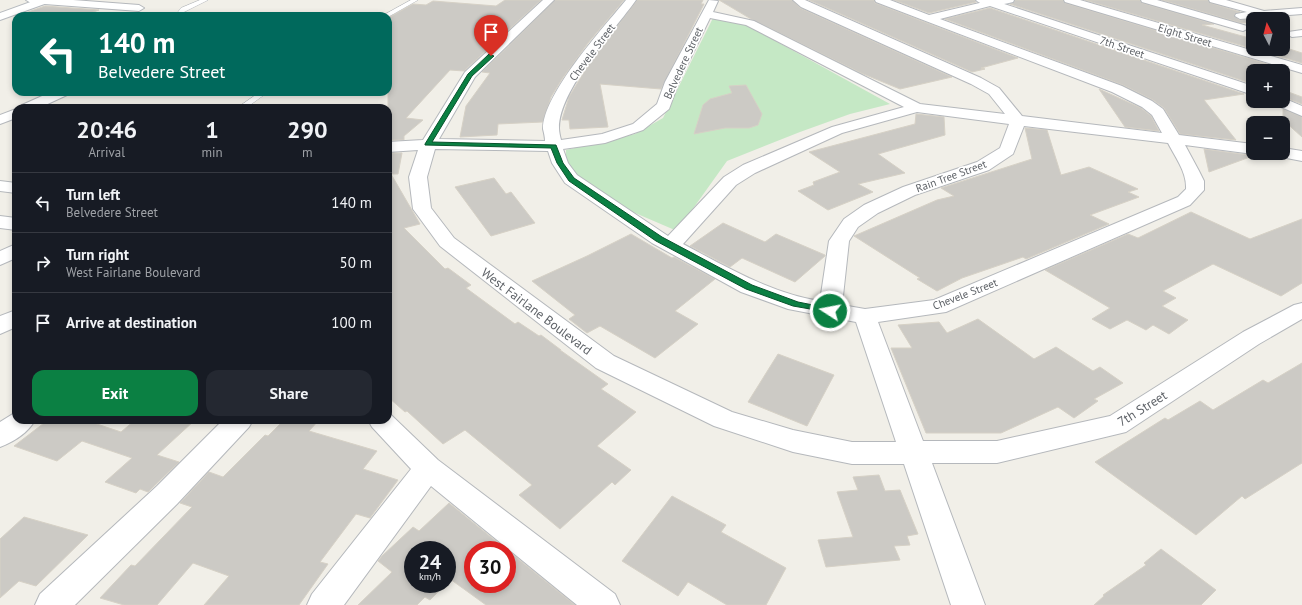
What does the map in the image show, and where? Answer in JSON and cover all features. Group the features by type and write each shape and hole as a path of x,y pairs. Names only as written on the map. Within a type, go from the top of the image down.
{"street":[{"path":"31,0 139,8"},
{"path":"13,12 45,0"},
{"name":"West Fairlane Boulevard","path":"549,0 470,76 428,144 418,178 422,209 447,242 605,362 723,419 793,442 852,453 914,452"},
{"name":"Chevele Street","path":"631,0 571,78 554,113 551,128 554,146 560,163 571,179 594,197 671,245 749,287 796,304 865,316 938,307 1184,201 1195,190 1195,181 1158,112 1128,94 880,0"},
{"name":"Belvedere Street","path":"392,147 428,144 554,146 605,138 638,127 664,106 672,82 713,0"},
{"path":"798,0 805,5 889,43 976,80 994,92 1017,120"},
{"path":"928,18 986,2 1009,0"},
{"name":"Eight Street","path":"1069,0 1302,69"},
{"path":"1146,0 1243,28"},
{"path":"1214,0 1259,12"},
{"path":"1245,0 1283,12 1302,11"},
{"name":"7th Street","path":"986,2 1246,89"},
{"path":"0,17 12,12"},
{"path":"706,14 733,18 750,23 917,108 1246,148"},
{"path":"1240,16 1246,16"},
{"path":"36,104 53,96"},
{"path":"1290,106 1302,112"},
{"path":"671,245 730,181 749,169 837,130 917,108"},
{"path":"0,120 12,115"},
{"name":"Rain Tree Street","path":"830,311 839,241 851,223 871,209 910,191 983,166 1001,155 1007,151 1016,129 1017,120"},
{"path":"1290,154 1302,156"},
{"path":"0,186 12,188"},
{"path":"0,222 12,224"},
{"path":"0,259 12,252"},
{"name":"7th Street","path":"914,452 997,452 1117,425 1251,338 1302,310"},
{"path":"865,316 968,605"},
{"path":"0,326 12,318"},
{"path":"0,436 16,424"},
{"path":"52,605 167,496 236,424"},
{"path":"385,424 428,468 603,605"},
{"path":"324,605 428,468"}],"lane":[{"path":"181,12 183,9 206,0"},
{"path":"392,12 415,0"},
{"path":"247,104 259,96"}],"green space":[{"path":"713,18 741,22 890,104 850,114 727,161 677,231 591,194 566,165 566,150 635,134 663,118"}],"building":[{"path":"505,0 541,0 464,71 450,70 406,118 423,120 404,136 404,140 392,140 392,104 388,104 388,96 392,96 392,16 413,4 426,5 433,1 496,6"},
{"path":"555,0 624,0 588,43 562,79 551,97 543,122 498,124 497,135 460,137 466,106 490,73 482,72"},
{"path":"637,0 703,0 701,4 704,4 661,89 600,84 608,127 570,129 569,120 562,120 569,97 590,62"},
{"path":"719,0 792,0 800,8 952,77 900,89 861,73 751,19"},
{"path":"809,0 874,0 875,3 1018,58 981,68 985,69 972,72"},
{"path":"894,0 975,0 976,2 929,13"},
{"path":"1015,0 1063,0 1065,3 1267,64 1246,64 1246,82 1010,4"},
{"path":"1085,0 1140,0 1142,3 1214,24 1202,25 1246,37 1246,47"},
{"path":"1162,0 1208,0 1210,3 1240,12 1234,15 1239,20 1246,20 1246,23 1241,23"},
{"path":"45,6 99,10 93,12 28,12"},
{"path":"990,8 1244,94 1204,100 1236,140 1180,134 1164,108 1153,100 1123,85 945,19"},
{"path":"1290,49 1302,53 1302,63 1278,56 1290,56"},
{"path":"746,85 762,114 758,125 749,128 725,128 694,134 703,105 710,99 732,93 729,86"},
{"path":"1099,89 1141,108 1151,116 1159,131 1125,127"},
{"path":"1290,93 1302,97 1302,104 1290,100"},
{"path":"1283,109 1302,117 1302,137 1290,126 1290,116 1283,116"},
{"path":"916,114 944,117 945,135 878,154 905,173 858,184 873,192 828,210 798,191 814,185 813,182 840,172 809,152 915,124"},
{"path":"1025,128 1047,130 1061,175 1089,167 1138,189 1128,192 1139,197 1090,215 1109,224 1026,259 1023,257 962,278 937,291 917,279 920,278 854,236 937,200 954,196 941,188 1032,159"},
{"path":"1204,149 1246,155 1246,158 1209,172"},
{"path":"392,153 402,153 398,174 392,174"},
{"path":"392,176 420,224 404,228 445,269 448,268 471,285 466,288 515,324 518,322 539,336 541,335 608,384 601,389 636,412 597,446 631,470 615,485 612,482 560,529 519,495 532,485 465,430 443,444 407,411 405,412 392,401"},
{"path":"494,178 506,194 511,192 535,223 491,236 455,187"},
{"path":"1191,212 1250,239 1302,219 1302,283 1281,296 1213,264 1163,291 1176,298 1162,306 1188,320 1169,334 1153,325 1146,330 1127,320 1110,329 1092,319 1110,308 1045,270 1128,234 1138,238"},
{"path":"723,223 765,242 776,234 825,256 795,282 742,258 730,267 690,246"},
{"path":"631,234 672,258 674,257 715,279 675,311 698,324 655,358 600,326 587,333 569,319 575,315 532,281"},
{"path":"978,319 1034,359 1056,347 1093,371 1100,367 1123,383 1094,399 1098,401 1074,418 1058,407 1001,433 926,433 891,348 912,348 898,325 939,322 947,333"},
{"path":"778,354 834,375 807,426 748,402"},
{"path":"1302,363 1302,463 1245,499 1242,496 1196,535 1095,462 1165,418 1168,420 1200,401 1213,410 1263,380 1268,383"},
{"path":"43,424 97,424 121,432 130,424 191,424 157,455 179,462 148,492 140,489 136,493 105,482 132,458 82,441 57,461 14,446"},
{"path":"280,424 315,424 309,431 377,451 363,469 398,480 370,518 356,514 320,562 328,564 299,605 204,605 229,576 193,563 157,605 124,605 100,598 131,565 135,566 192,507 180,503 209,472 223,477 265,435 268,436"},
{"path":"879,475 885,491 900,490 918,534 907,536 910,545 894,546 900,560 826,567 818,540 853,537 837,492 858,490 853,477"},
{"path":"672,496 726,525 721,532 786,568 766,605 727,605 688,582 678,596 622,561"},
{"path":"449,503 496,541 464,541 464,589 456,583 456,541 404,541 404,593 437,593 430,600 425,597 417,605 358,605 392,572 378,561 413,527 419,531"},
{"path":"24,517 88,535 36,586 19,581 0,598 0,539"},
{"path":"1161,549 1216,590 1201,605 1094,605 1104,596 1103,595 1146,565 1144,563"},
{"path":"516,557 575,605 486,605 469,593 516,593"}],"route":[{"path":"491,56 470,76 428,144 554,146 560,163 571,179 594,197 659,239 749,287 796,304 830,311"}]}
